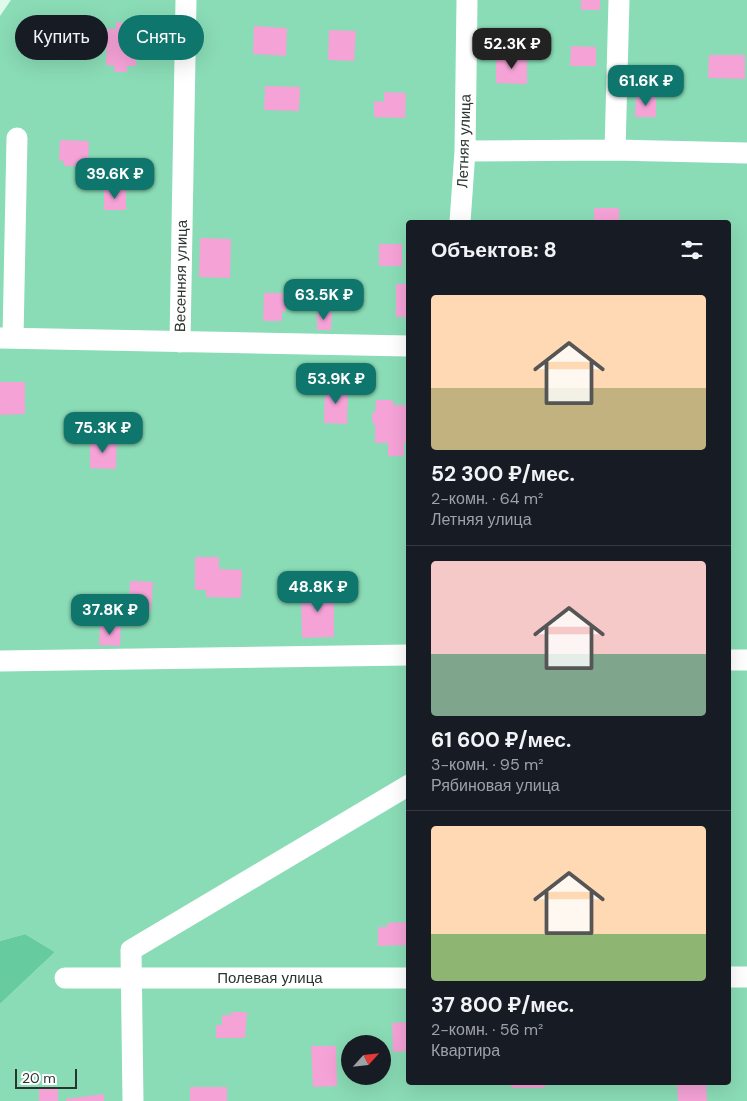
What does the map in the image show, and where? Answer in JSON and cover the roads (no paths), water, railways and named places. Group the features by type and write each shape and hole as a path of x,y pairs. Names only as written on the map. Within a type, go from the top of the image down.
{"street":[{"name":"Весенняя улица","path":"180,342 186,0"},
{"name":"Летняя улица","path":"460,220 464,151 467,0"},
{"path":"615,150 619,0"},
{"path":"17,138 7,338 406,346"},
{"path":"464,151 615,150 747,154"},
{"path":"0,661 406,655"},
{"path":"731,660 747,660"},
{"path":"133,1101 131,950 406,787"},
{"path":"731,977 747,977"},
{"name":"Полевая улица","path":"65,978 406,978"}]}
